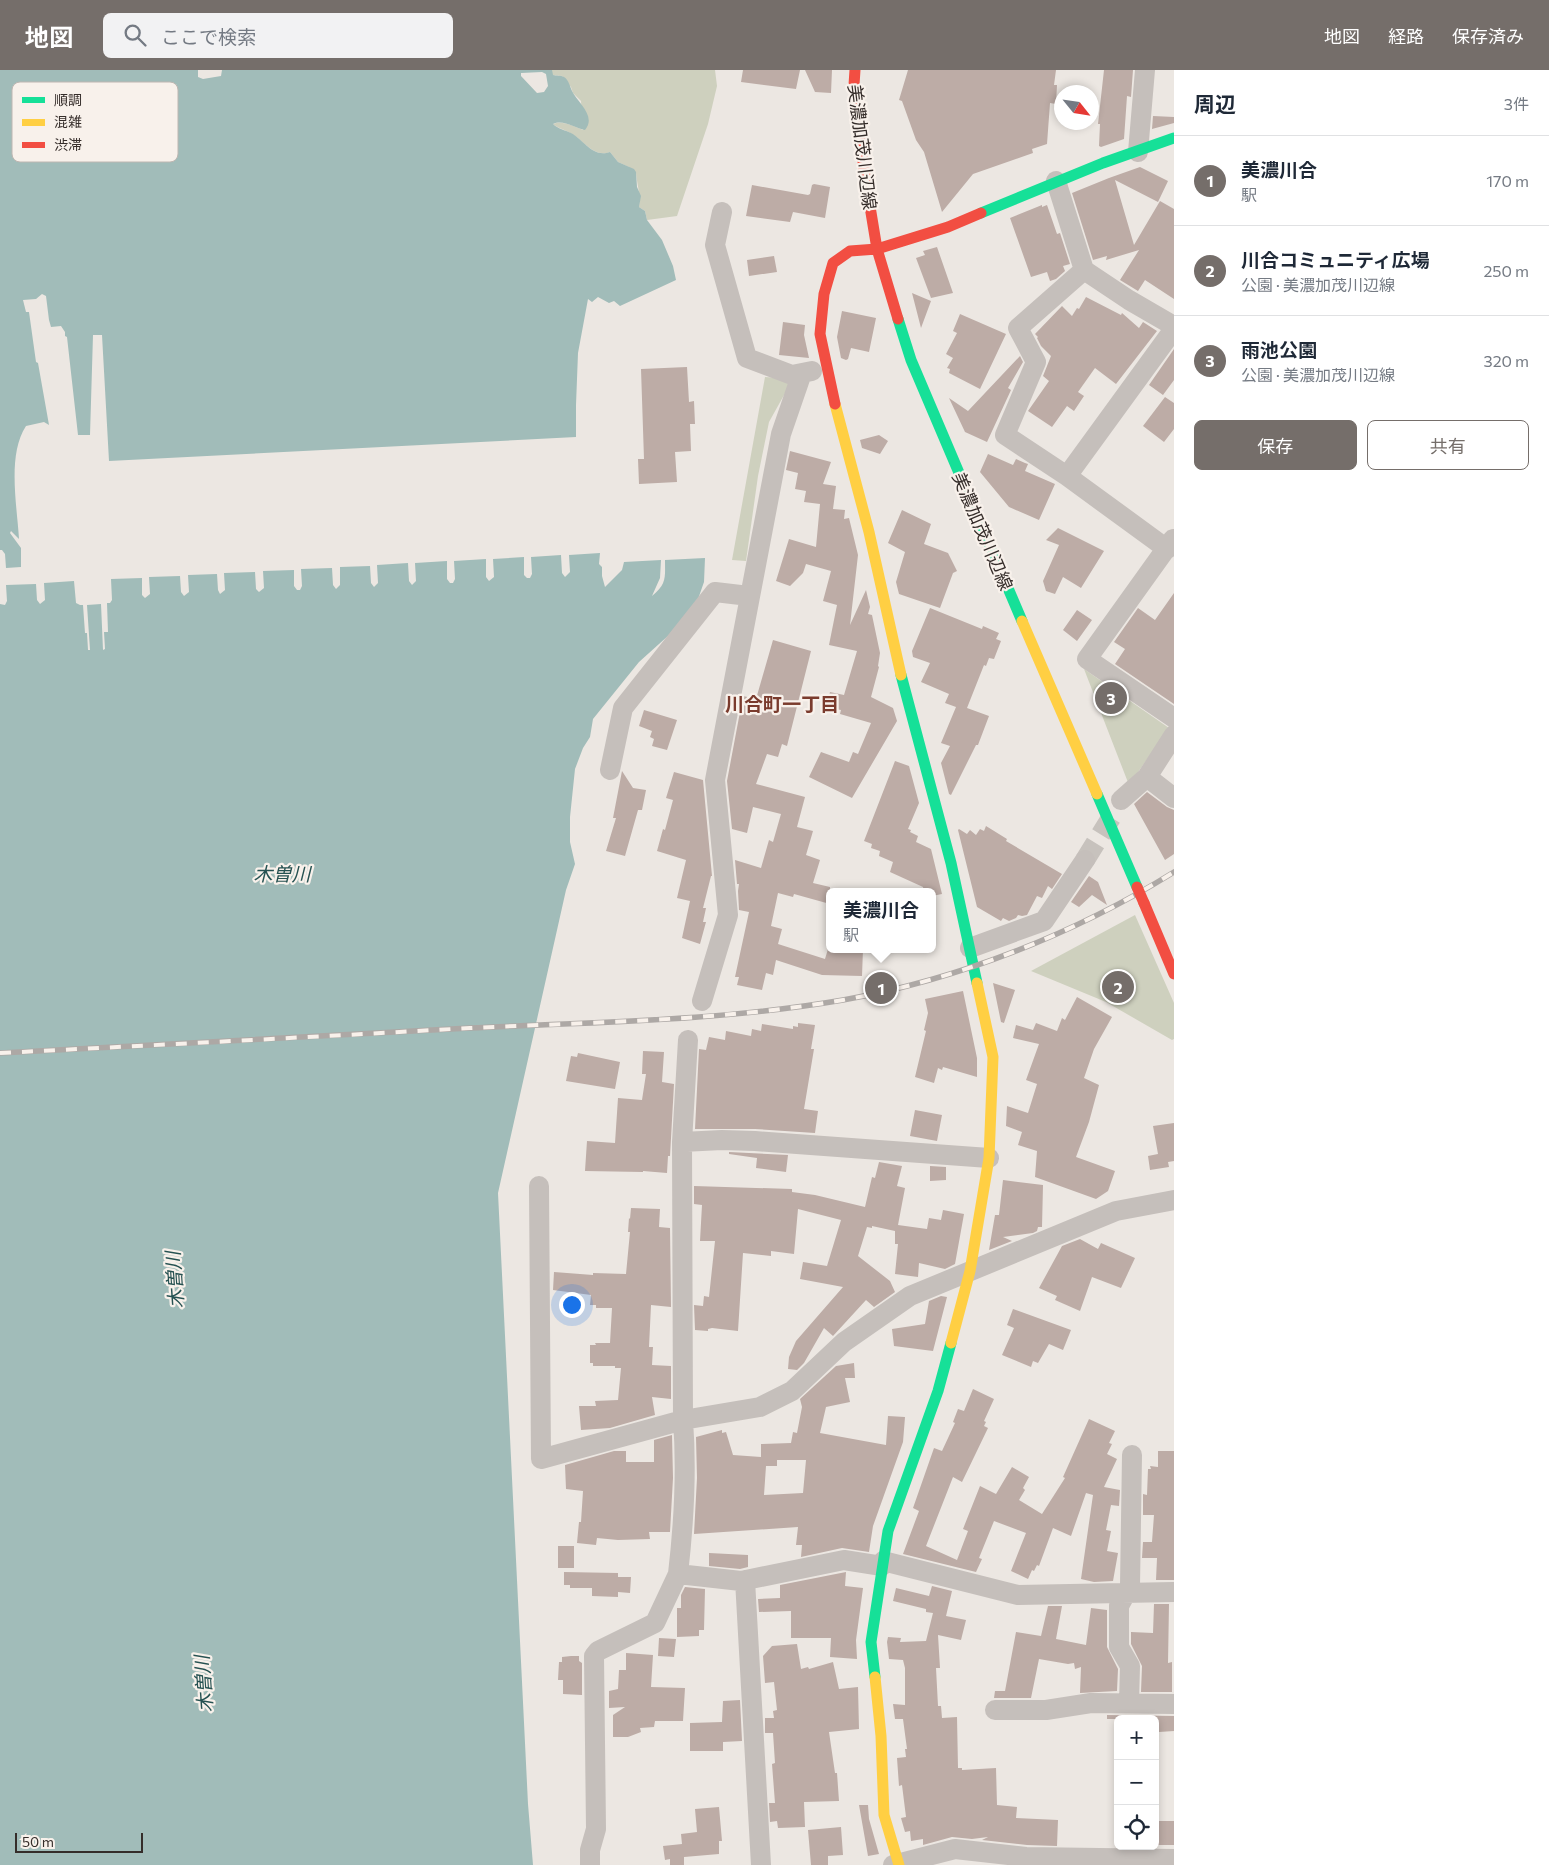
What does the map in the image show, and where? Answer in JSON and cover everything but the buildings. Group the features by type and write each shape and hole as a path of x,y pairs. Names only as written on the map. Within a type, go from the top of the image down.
{"street":[{"name":"美濃加茂川辺線","path":"855,70 854,85 864,170 877,249 911,360 962,483 1174,974"},
{"path":"1138,152 1145,70"},
{"path":"1164,1861 1026,1857 954,1849 897,1865 884,1815 880,1736 871,1642 882,1564 888,1531 938,1391 970,1271 989,1158 993,1057 951,863 904,687 869,532 840,426 820,334 824,294 833,263 850,252 877,249 948,227 1056,181 1174,138"},
{"path":"1056,181 1084,270 1174,327 1067,476"},
{"path":"722,212 715,245 747,358 792,375 827,368"},
{"path":"1084,270 1018,328 1036,362 1005,435 1170,544 1087,659 1174,718"},
{"path":"702,1001 728,915 715,780 781,434 802,373"},
{"path":"610,770 623,708 714,592 749,596"},
{"path":"1122,800 1146,777 1174,735"},
{"path":"1146,777 1174,798"},
{"path":"970,948 1044,922 1085,860"},
{"path":"590,1865 590,1850 596,1830 594,1656 598,1651 655,1623 678,1574 683,1530 686,1460 683,1420 682,1142 688,1040"},
{"path":"682,1142 755,1141 989,1158"},
{"path":"539,1186 540,1458 683,1420 760,1407 792,1391 844,1342 910,1296 1116,1210 1174,1200"},
{"path":"1129,1703 1130,1666 1119,1647 1119,1606 1130,1586 1132,1455"},
{"path":"678,1574 745,1580 844,1560 882,1564 1018,1595 1174,1592"},
{"path":"745,1580 761,1865"},
{"path":"995,1710 1046,1710 1091,1703 1174,1704"}],"green space":[{"path":"552,70 715,70 717,86 708,124 677,216 647,220 645,211 639,207 636,173 618,162 610,152 599,153 594,151 572,134 553,124 564,123 583,130 581,101 573,93 571,87 562,76 552,75"},
{"path":"765,377 793,379 769,422 758,476 746,561 732,560"},
{"path":"1084,669 1169,728 1129,785"},
{"path":"1135,915 1174,1003 1174,1039 1172,1040 1106,1002 1031,971"}],"water":[{"path":"0,70 198,70 198,77 203,79 221,76 222,70 552,70 553,75 563,76 567,80 574,95 585,109 589,120 585,130 565,123 553,124 576,136 594,151 599,153 610,152 618,162 634,169 636,172 637,187 641,196 639,207 645,211 647,220 662,240 673,266 676,280 620,306 614,301 609,303 598,297 592,302 588,299 578,353 576,437 109,461 102,335 93,335 90,435 78,435 65,332 61,326 51,327 46,296 42,294 36,299 23,300 26,312 29,312 36,362 38,363 49,425 44,422 26,426 20,438 17,451 15,496 19,539 11,531 10,533 21,548 21,567 6,568 5,554 0,550","holes":["542,72 546,74 548,86 544,92 537,93 521,76 521,73"]},
{"name":"木曽川","path":"600,553 599,564 602,567 605,587 622,570 624,562 661,560 660,578 652,596 663,584 665,560 705,558 704,582 697,602 669,635 639,662 593,719 590,737 583,748 575,769 570,817 570,842 575,864 566,890 498,1193 528,1804 533,1865 0,1865 0,604 5,605 7,601 6,585 36,584 37,600 40,604 45,600 44,583 74,581 76,603 83,605 88,650 90,650 87,605 101,604 103,650 105,649 104,632 108,632 107,603 110,603 112,600 111,579 142,578 142,595 145,598 150,594 149,577 180,576 181,592 184,596 189,592 188,575 217,574 220,594 225,590 224,573 255,572 256,589 259,592 264,588 263,571 294,570 294,586 297,590 300,590 302,586 301,569 332,568 333,585 336,589 340,585 340,567 370,566 371,583 374,587 378,583 377,565 408,563 409,581 412,585 416,581 415,563 447,561 447,579 450,583 453,583 455,579 454,561 486,559 486,577 489,581 494,577 493,559 524,557 524,575 530,578 532,574 531,557 561,555 562,573 565,577 570,572 569,555"}],"tunnel":[{"path":"1085,860 1114,813"}],"railway":[{"path":"0,1053 658,1020 751,1012 843,1000 930,980 973,967 1015,951 1097,915 1174,872"}],"traffic: fast":[{"path":"981,213 1103,163 1174,138"},
{"path":"898,319 911,360 1022,621"},
{"path":"901,675 951,863 977,983"},
{"path":"1097,794 1137,887"},
{"path":"875,1677 871,1642 888,1531 938,1391 951,1343"}],"traffic: slow":[{"path":"835,404 869,532 901,675"},
{"path":"1022,621 1097,794"},
{"path":"951,1343 970,1271 989,1158 993,1057 977,983"},
{"path":"875,1677 881,1736 884,1815 899,1865"}],"traffic: jam":[{"path":"855,70 854,85 864,170 877,249 898,319"},
{"path":"835,404 820,334 824,294 833,263 850,251 877,249 948,227 981,213"},
{"path":"1137,887 1144,903"},
{"path":"1144,903 1174,974"}],"place":[{"name":"雨池公園","path":"1111,698"},
{"name":"川合コミュニティ広場","path":"1118,987"},
{"name":"美濃川合","path":"881,988"}],"district":[{"name":"川合町一丁目","path":"782,703"}]}
